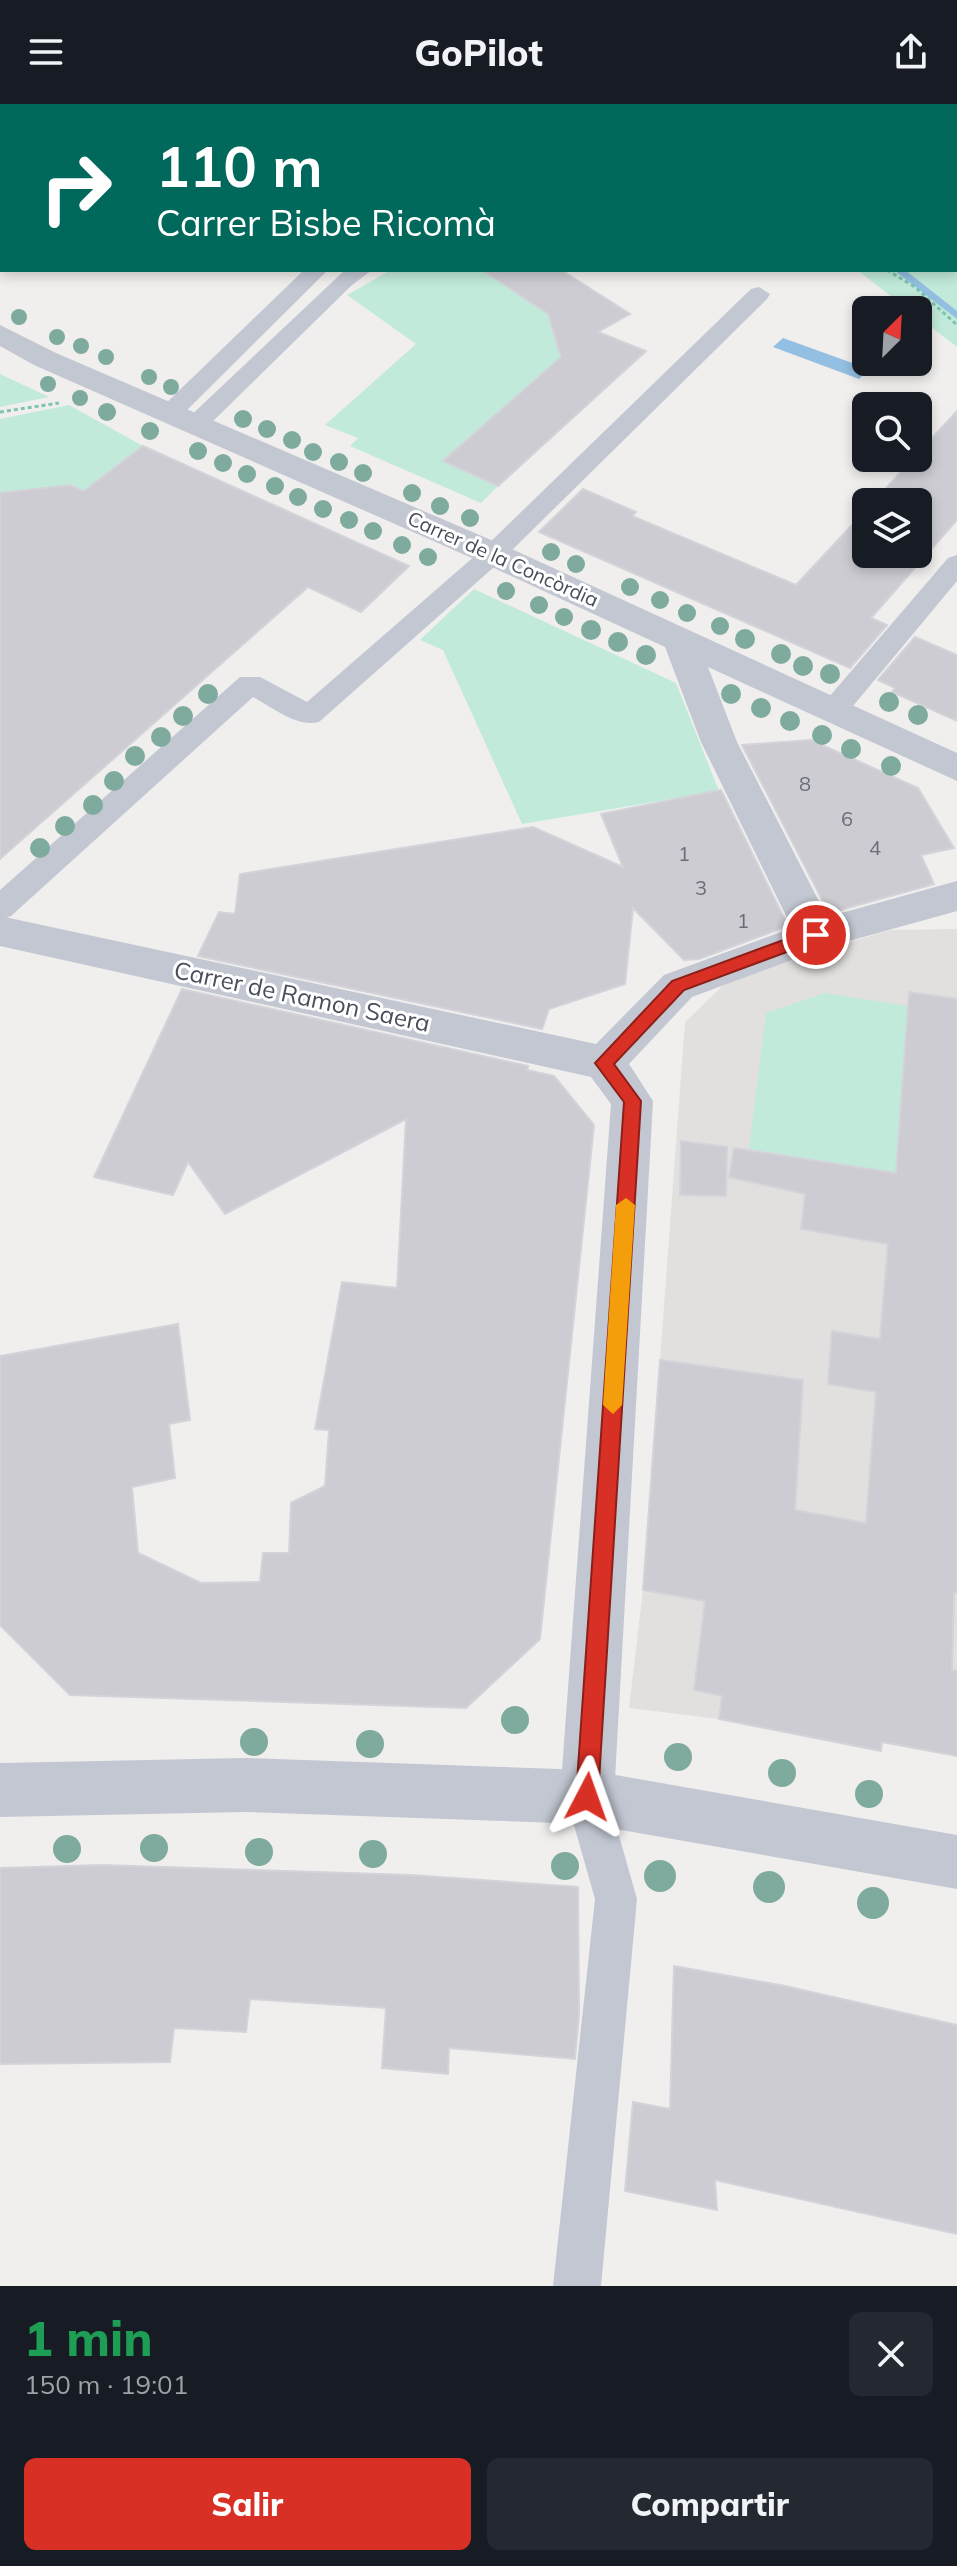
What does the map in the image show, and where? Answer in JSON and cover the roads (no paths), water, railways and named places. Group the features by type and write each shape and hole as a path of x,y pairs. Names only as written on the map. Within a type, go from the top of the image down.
{"street":[{"path":"182,419 315,272"},
{"path":"182,419 344,280 358,272"},
{"path":"0,908 250,684 309,715 493,554 759,294"},
{"name":"Carrer de la Concòrdia","path":"0,334 45,359 493,554 957,768"},
{"name":"Carrer de la Concòrdia","path":"0,355 45,359"},
{"path":"833,711 957,564"},
{"path":"679,638 719,742 816,935"},
{"path":"577,2286 616,1899 587,1797 632,1101 604,1063 678,986 816,935 957,896"},
{"name":"Carrer de Ramon Saera","path":"0,931 604,1063"},
{"path":"0,1790 246,1785 587,1797 957,1862"}],"water":[{"path":"783,338 852,363 852,376 862,376 859,379 773,347"}],"waterway":[{"path":"902,272 957,316"}]}
